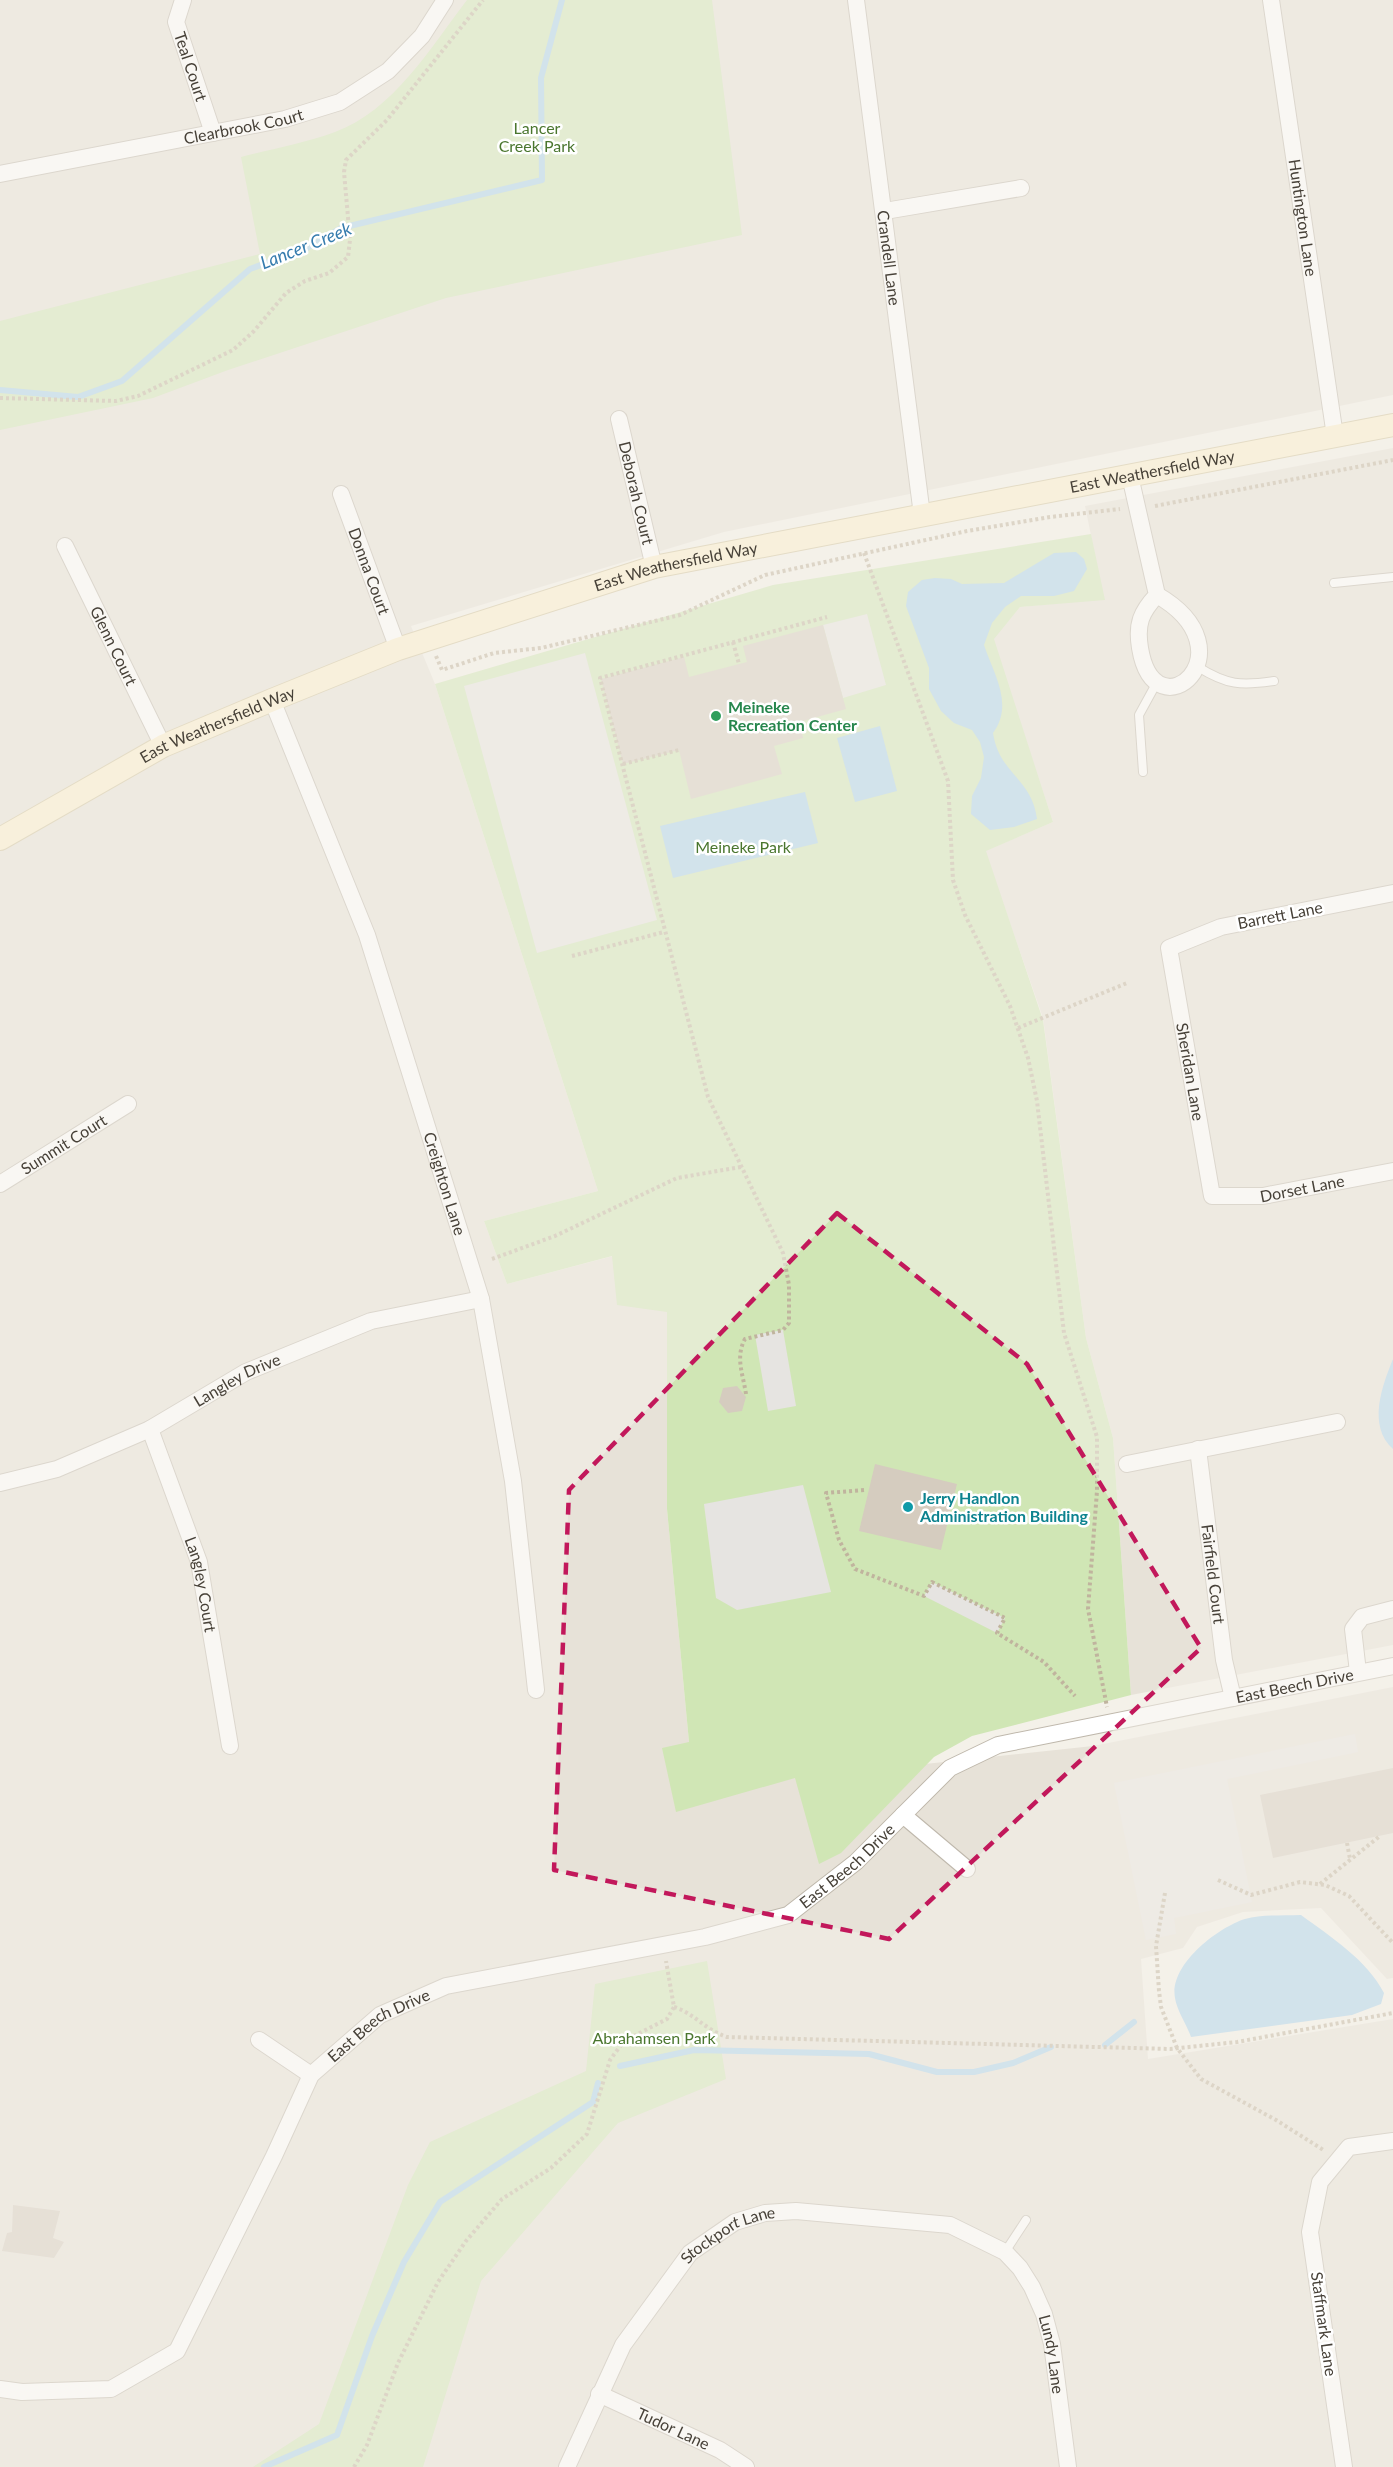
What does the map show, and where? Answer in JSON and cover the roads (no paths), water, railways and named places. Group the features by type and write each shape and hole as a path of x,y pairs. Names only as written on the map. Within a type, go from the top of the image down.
{"street":[{"name":"Teal Court","path":"183,0 176,22 213,133"},
{"name":"Clearbrook Court","path":"0,174 285,119 340,102 388,71 422,36 445,0"},
{"name":"Crandell Lane","path":"856,0 885,211 922,515"},
{"name":"Huntington Lane","path":"1271,0 1335,436"},
{"path":"885,211 1022,188"},
{"name":"Deborah Court","path":"619,419 654,567"},
{"name":"East Weathersfield Way","path":"0,839 163,746 272,700 398,649 654,567 1393,425"},
{"path":"1130,476 1157,595 1177,606 1191,626 1200,653 1198,667 1191,677 1181,684 1167,686 1156,684 1148,676 1137,631 1142,610 1157,595"},
{"name":"Donna Court","path":"341,494 398,649"},
{"name":"Glenn Court","path":"65,546 163,746"},
{"name":"Creighton Lane","path":"272,700 367,935 481,1299 513,1481 536,1690"},
{"name":"Barrett Lane","path":"1169,948 1221,927 1393,893"},
{"name":"Sheridan Lane","path":"1169,948 1212,1196"},
{"name":"Summit Court","path":"0,1184 128,1104"},
{"name":"Dorset Lane","path":"1212,1196 1263,1196 1393,1171"},
{"name":"Langley Drive","path":"0,1483 57,1468 150,1429 246,1372 371,1321 481,1299"},
{"path":"1127,1464 1337,1422"},
{"name":"Langley Court","path":"150,1429 199,1562 230,1746"},
{"name":"Fairfield Court","path":"1198,1449 1224,1660 1233,1698"},
{"path":"1358,1672 1353,1629 1362,1617 1393,1609"},
{"name":"East Beech Drive","path":"0,2389 22,2392 111,2389 177,2351 274,2156 311,2075 381,2015 446,1986 705,1937 788,1915 856,1862 950,1768 998,1745 1393,1666"},
{"name":"East Beech Drive","path":"903,1815 967,1869"},
{"path":"259,2040 311,2075"},
{"name":"Staffmark Lane","path":"1344,2467 1310,2232 1320,2182 1349,2147 1393,2141"},
{"name":"Stockport Lane","path":"567,2467 623,2345 690,2253 735,2222 765,2213 796,2211 919,2220 950,2225 1005,2252"},
{"name":"Lundy Lane","path":"1005,2252 1026,2277 1044,2314 1052,2344 1068,2467"},
{"name":"Tudor Lane","path":"599,2394 720,2450 746,2467"}],"lane":[{"path":"1334,583 1393,577"},
{"path":"1198,667 1218,679 1244,685 1274,681"},
{"path":"1143,772 1139,715 1156,684"},
{"path":"1005,2252 1026,2220"}],"water":[{"path":"1076,552 1084,559 1087,569 1074,591 1054,596 1021,596 1005,607 992,623 984,645 997,678 1002,700 999,722 993,733 996,747 1029,794 1037,819 1014,827 990,830 971,814 972,796 981,778 984,757 980,742 972,730 954,723 941,711 929,689 929,668 906,606 908,592 922,580 935,578 951,579 962,584 1004,583 1054,553"},
{"path":"880,726 897,791 855,802 837,738"},
{"path":"805,792 818,843 673,878 660,826"},
{"path":"1393,1359 1393,1449 1385,1440 1380,1429 1379,1406"},
{"path":"1301,1915 1347,1950 1368,1970 1384,1993 1381,2004 1352,2015 1191,2037 1175,1998 1175,1986 1179,1973 1187,1961 1221,1930 1245,1919"}],"waterway":[{"name":"Lancer Creek","path":"0,390 78,397 122,381 250,269 307,248 341,228 542,180 541,78 562,0"},
{"path":"1105,2045 1134,2022"},
{"path":"620,2066 694,2050 869,2054 937,2072 974,2072 1013,2063 1051,2047"},
{"path":"264,2467 337,2435 372,2336 404,2262 440,2202 593,2102 598,2083"}],"place":[{"name":"Meineke Recreation Center","path":"716,716"},
{"name":"Jerry Handlon Administration Building","path":"908,1507"}],"park label":[{"name":"Lancer Creek Park","path":"537,137"},
{"name":"Meineke Park","path":"743,847"},
{"name":"Abrahamsen Park","path":"654,2038"}]}
